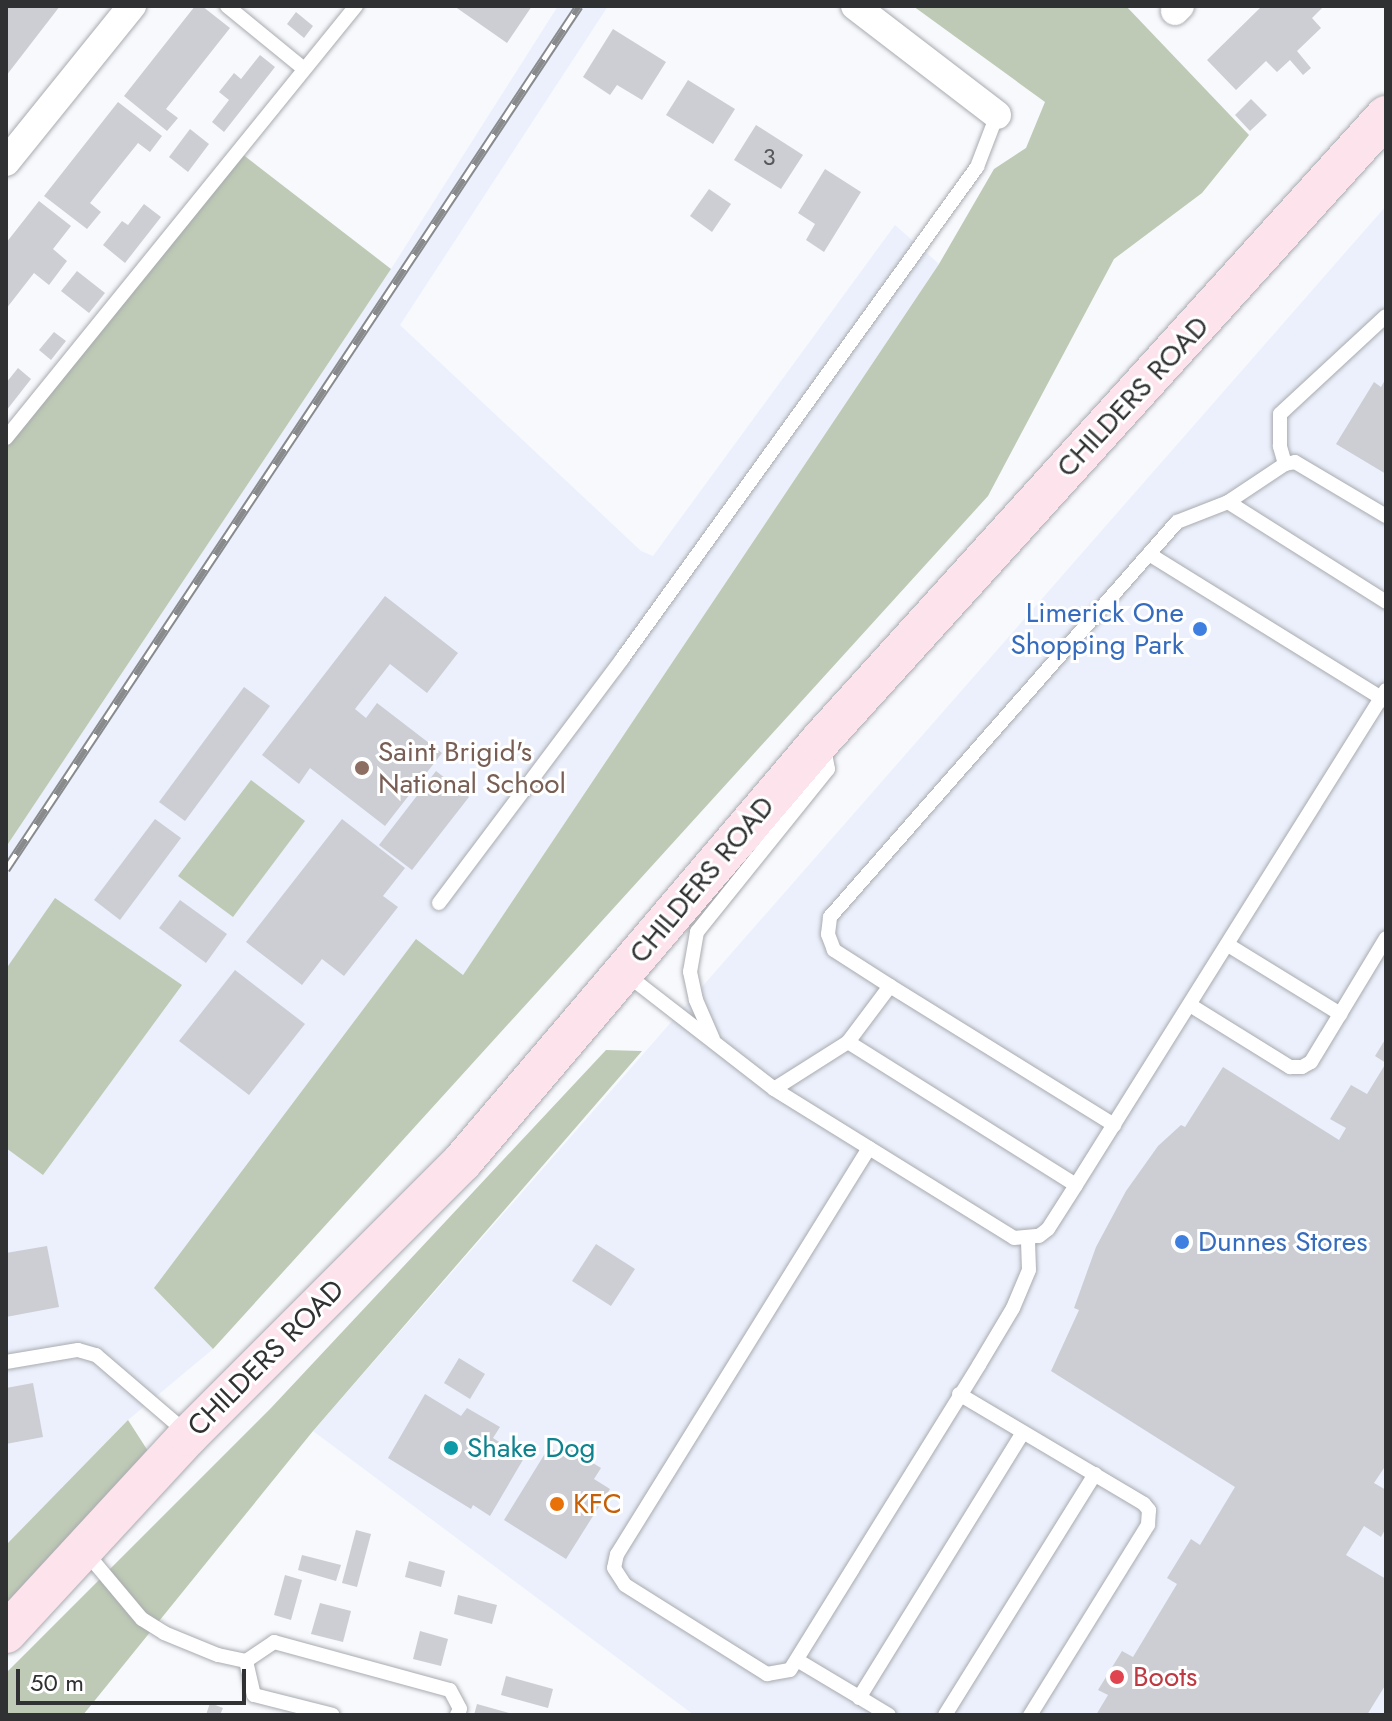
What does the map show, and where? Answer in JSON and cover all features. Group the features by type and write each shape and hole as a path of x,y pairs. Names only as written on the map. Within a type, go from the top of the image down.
{"main road":[{"name":"CHILDERS ROAD","path":"6,1633 189,1435 462,1162 821,740 1381,131"}],"street":[{"path":"6,162 132,6"},
{"path":"855,6 997,115"}],"lane":[{"path":"227,6 304,69"},
{"path":"6,438 356,6"},
{"path":"439,903 632,647 977,167 997,115"},
{"path":"1285,464 1280,446 1280,414 1386,316"},
{"path":"1114,1125 834,950 828,934 830,917 1177,522 1228,502 1285,464 1295,462 1386,516"},
{"path":"1228,502 1386,602"},
{"path":"624,972 774,1089 1014,1238 1028,1240 1048,1229 1384,696 1149,554"},
{"path":"719,1049 704,1025 693,986 691,951 697,932 828,769 827,754 821,740"},
{"path":"1190,1005 1290,1067 1302,1067 1311,1062 1386,938"},
{"path":"1228,945 1340,1014"},
{"path":"774,1089 848,1042 890,986"},
{"path":"848,1042 1076,1185"},
{"path":"869,1148 617,1554 614,1568 625,1585 767,1674 790,1670 797,1660 1013,1308 1029,1270 1028,1240"},
{"path":"6,1362 78,1350 96,1355 189,1435"},
{"path":"959,1394 1095,1474 1149,1510 1148,1525 1030,1715"},
{"path":"859,1698 1023,1432"},
{"path":"945,1715 1095,1474"},
{"path":"84,1550 142,1619 177,1639 246,1661"},
{"path":"246,1661 274,1642 450,1690 460,1709 457,1715"},
{"path":"797,1660 889,1715"},
{"path":"246,1661 254,1695 333,1715"}],"shaded area":[{"name":"Saint Brigid's National School","path":"558,6 608,6 400,325 641,551 653,556 895,225 939,264 463,975 416,940 155,1289 213,1349 128,1420 6,1545 6,847 391,269"},
{"name":"Limerick One Shopping Park","path":"1386,206 1386,1715 694,1715 313,1431"}],"green space":[{"path":"913,6 1126,6 1249,135 1202,193 1114,259 988,496 213,1349 154,1288 416,939 463,975 939,264 994,169 1026,148 1045,102"},
{"path":"237,150 391,269 6,847 6,433"},
{"path":"251,780 305,821 233,917 178,876"},
{"path":"55,898 182,985 43,1175 6,1148 6,969"},
{"path":"606,1050 642,1051 313,1431 83,1715 6,1715 6,1673 271,1408"},
{"path":"128,1420 148,1451 6,1607 6,1545"}],"building":[{"path":"8,6 60,6 6,76 6,9"},
{"path":"195,6 202,6 230,28 166,109 178,118 167,131 124,96"},
{"path":"454,6 532,6 507,43"},
{"path":"1262,6 1324,6 1312,18 1321,28 1297,51 1311,68 1303,75 1290,60 1277,72 1266,61 1236,90 1207,60"},
{"path":"296,12 313,26 304,38 287,24"},
{"path":"613,29 666,62 642,100 617,85 610,95 583,77"},
{"path":"260,55 275,67 224,132 212,122 229,100 219,92 234,73 241,79"},
{"path":"688,80 735,109 713,144 666,115"},
{"path":"1251,99 1267,115 1250,131 1235,115"},
{"path":"118,102 162,136 150,152 138,143 90,203 101,212 87,229 44,196"},
{"path":"756,125 803,155 781,189 734,160"},
{"path":"190,129 209,144 188,172 169,157"},
{"path":"825,169 861,192 824,252 806,240 815,224 798,213"},
{"path":"709,189 731,204 712,232 690,216"},
{"path":"39,201 71,226 53,249 67,261 49,285 34,273 6,309 6,243"},
{"path":"144,204 161,217 125,263 103,245 122,221 128,225"},
{"path":"77,271 105,293 89,313 61,291"},
{"path":"54,332 66,341 51,360 39,350"},
{"path":"18,368 31,379 6,411 6,383"},
{"path":"1386,378 1386,474 1336,444 1374,382 1381,387"},
{"path":"385,596 458,653 427,693 390,664 355,709 366,718 377,703 442,753 385,826 310,768 299,784 262,755"},
{"path":"244,687 270,706 185,821 159,802"},
{"path":"436,771 469,797 412,870 379,845"},
{"path":"155,819 181,838 120,920 94,900"},
{"path":"342,819 405,868 383,896 398,907 344,976 322,959 302,985 246,942"},
{"path":"180,900 227,934 206,963 159,928"},
{"path":"235,970 305,1024 249,1095 179,1041"},
{"path":"1386,1038 1386,1063 1375,1056"},
{"path":"1386,1063 1386,1465 1374,1483 1386,1490 1386,1528 1381,1537 1364,1526 1346,1555 1386,1579 1386,1684 1367,1715 1096,1715 1108,1695 1098,1690 1122,1651 1133,1657 1177,1584 1167,1578 1191,1539 1200,1545 1235,1487 1051,1371 1079,1310 1074,1308 1096,1247 1126,1191 1158,1146 1181,1125 1185,1127 1223,1067 1339,1140 1346,1128 1330,1119 1351,1085 1367,1094"},
{"path":"596,1244 635,1269 611,1306 572,1281"},
{"path":"47,1246 59,1307 6,1317 6,1253"},
{"path":"459,1358 485,1374 470,1399 444,1383"},
{"path":"33,1383 43,1437 6,1444 6,1388"},
{"name":"Shake Dog","path":"425,1394 461,1416 467,1408 500,1427 493,1438 524,1458 490,1516 473,1505 471,1509 388,1458"},
{"name":"KFC","path":"549,1447 565,1457 570,1449 601,1468 594,1479 610,1489 566,1559 504,1520"},
{"path":"356,1530 371,1534 357,1587 342,1583"},
{"path":"302,1555 341,1565 336,1581 298,1570"},
{"path":"409,1561 445,1571 441,1587 405,1577"},
{"path":"285,1575 302,1580 291,1620 274,1615"},
{"path":"458,1595 497,1605 492,1624 454,1614"},
{"path":"320,1603 351,1611 343,1642 311,1634"},
{"path":"420,1631 448,1639 441,1666 413,1659"},
{"path":"506,1676 553,1689 548,1708 501,1695"},
{"path":"210,1703 223,1708 220,1715 206,1715"},
{"path":"477,1704 513,1714 513,1715 474,1715"}],"railway":[{"path":"6,869 579,6"}],"place":[{"name":"Limerick One Shopping Park","path":"1200,629"},
{"name":"Saint Brigid's National School","path":"362,768"},
{"name":"Dunnes Stores","path":"1182,1242"},
{"name":"Shake Dog","path":"451,1448"},
{"name":"KFC","path":"557,1504"},
{"name":"Boots","path":"1117,1677"}]}
